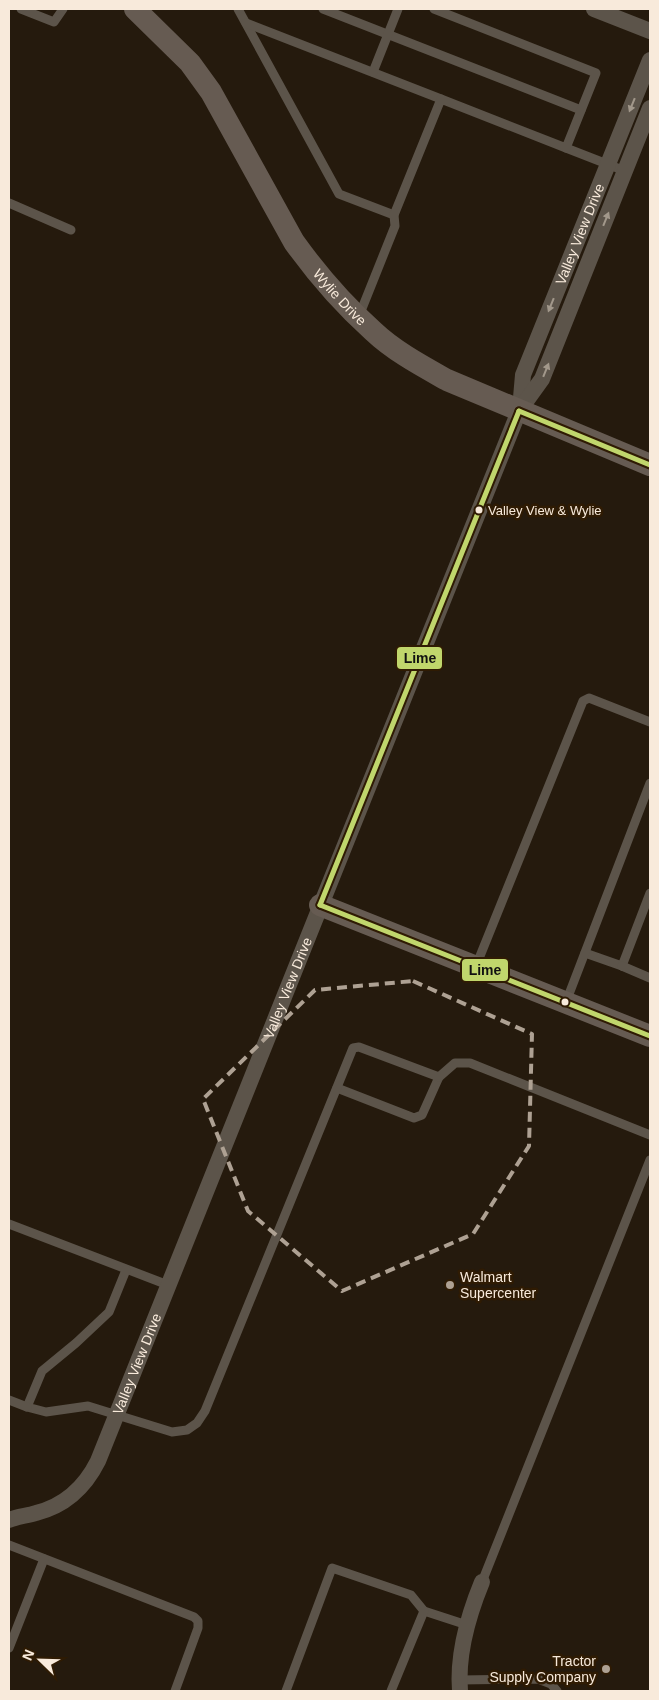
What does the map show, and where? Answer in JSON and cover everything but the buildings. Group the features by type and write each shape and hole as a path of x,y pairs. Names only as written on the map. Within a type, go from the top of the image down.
{"main road":[{"name":"Wylie Drive","path":"135,9 190,64 211,92 294,242 337,296 374,333 419,365 447,380 650,465"},
{"path":"320,904 650,1036"}],"street":[{"path":"594,9 650,32"},
{"name":"Valley View Drive","path":"519,411 523,375 650,60"},
{"name":"Valley View Drive","path":"9,1520 51,1509 76,1492 91,1474 118,1414 320,904 519,411 542,379 650,108"},
{"path":"460,1686 460,1660 470,1610 482,1582"}],"lane":[{"path":"21,9 54,22 63,9"},
{"path":"238,9 339,194 394,215"},
{"path":"323,9 581,110"},
{"path":"373,72 398,9"},
{"path":"434,9 596,73 566,148"},
{"path":"246,23 625,171"},
{"path":"358,317 395,226 394,215 441,99"},
{"path":"9,202 71,230"},
{"path":"476,966 583,701 589,698 650,722"},
{"path":"566,1002 650,783"},
{"path":"622,966 650,893"},
{"path":"585,953 650,978"},
{"path":"9,1400 46,1412 88,1406 172,1432 187,1430 197,1423 240,1328 353,1048 359,1047 439,1077"},
{"path":"337,1088 414,1118 422,1115 439,1077 455,1063 470,1063 650,1135"},
{"path":"482,1582 650,1160"},
{"path":"9,1224 168,1285"},
{"path":"27,1406 42,1371 109,1312 126,1270"},
{"path":"9,1545 194,1617 198,1621 198,1628 175,1691"},
{"path":"9,1648 44,1559"},
{"path":"286,1691 332,1568 411,1595 424,1611 467,1626"},
{"path":"391,1691 424,1611"},
{"path":"460,1686 538,1679 551,1684 557,1691"}],"highlighted area":[{"path":"413,981 532,1034 529,1146 473,1234 342,1291 248,1211 203,1099 315,990"}],"transit line":[{"name":"Lime","path":"519,411 650,465"},
{"name":"Lime","path":"320,905 519,411"},
{"name":"Lime","path":"320,905 650,1036"}],"place":[{"name":"Valley View & Wylie","path":"479,510"},
{"name":"Walmart Supercenter","path":"450,1285"},
{"name":"Tractor Supply Company","path":"606,1669"}]}
